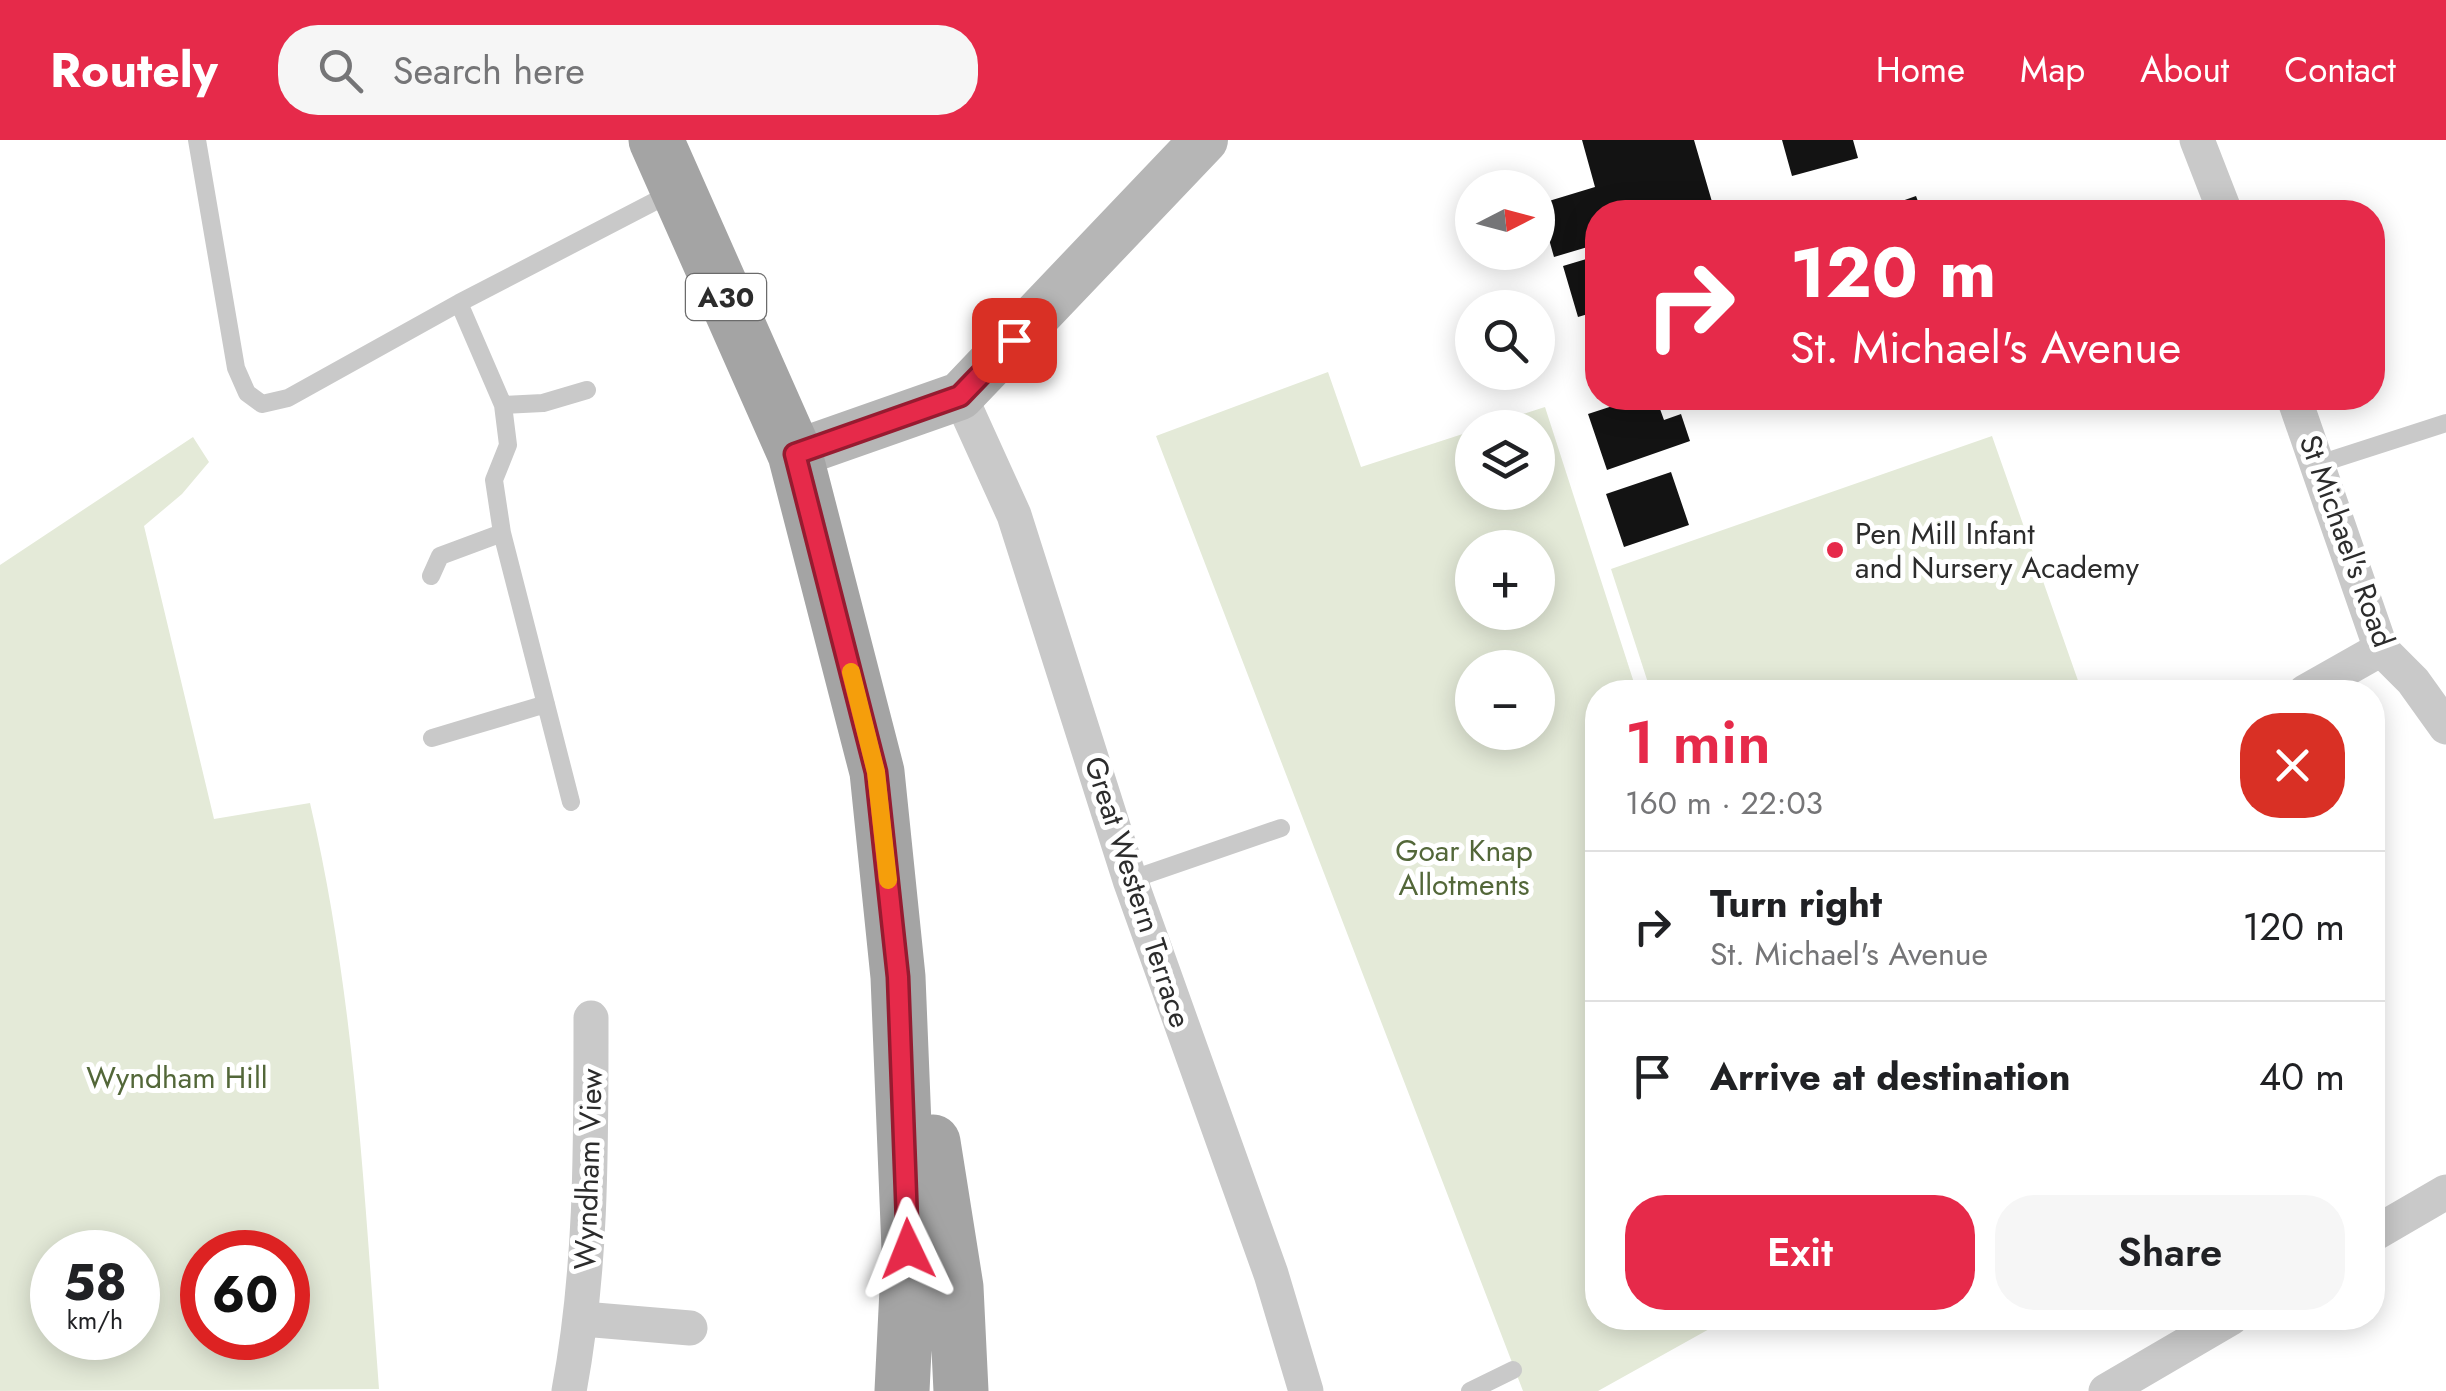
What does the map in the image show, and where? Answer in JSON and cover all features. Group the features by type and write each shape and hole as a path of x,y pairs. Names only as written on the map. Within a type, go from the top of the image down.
{"main road":[{"name":"A30","path":"656,140 795,454 876,772 898,977 908,1249 902,1391"},
{"name":"A30","path":"898,977 926,1100 948,1230 956,1287 961,1391"}],"street":[{"path":"795,454 960,396 1204,140"},
{"path":"2197,140 2220,200"},
{"name":"Great Western Terrace","path":"960,396 1014,515 1130,880 1271,1274 1306,1391"},
{"name":"St Michael's Road","path":"2299,410 2381,649 2413,681 2446,727"},
{"path":"2326,680 2381,649"},
{"name":"Wyndham View","path":"569,1391 583,1318 591,1183 591,1018"},
{"path":"2385,1227 2446,1192"},
{"path":"583,1318 690,1328"},
{"path":"2106,1391 2210,1330"}],"lane":[{"path":"197,140 236,368 247,393 262,404 288,398 459,303 679,189"},
{"path":"459,303 485,354 504,405 508,445 494,480 502,533 571,802"},
{"path":"504,405 543,403 587,390"},
{"path":"2319,464 2446,422"},
{"path":"431,576 440,556 502,533"},
{"path":"432,738 546,704"},
{"path":"1130,880 1281,828"},
{"path":"1470,1391 1513,1370"}],"green space":[{"name":"Goar Knap Allotments","path":"1328,372 1361,467 1455,437 1455,510 1555,510 1555,438 1633,680 1585,680 1585,1330 1707,1330 1598,1391 1523,1391 1156,436"},
{"path":"1992,436 2078,680 1647,680 1611,569"},
{"name":"Wyndham Hill","path":"193,437 209,462 182,494 144,526 214,819 310,803 348,1021 379,1389 0,1391 0,565"}],"building":[{"path":"1582,140 1694,140 1712,200 1585,200 1585,248 1555,257 1555,199 1595,187"},
{"path":"1782,140 1853,140 1858,158 1792,176"},
{"path":"1585,259 1585,315 1578,317 1563,266"},
{"path":"1600,410 1660,410 1664,420 1681,414 1690,441 1607,470 1588,414"},
{"path":"1671,472 1689,525 1624,547 1606,494"}],"slow traffic":[{"path":"851,672 876,772 888,880"}],"place":[{"name":"Pen Mill Infant and Nursery Academy","path":"1835,550"}],"route":[{"path":"908,1249 898,977 876,772 795,454 960,396 1014,340"}]}
